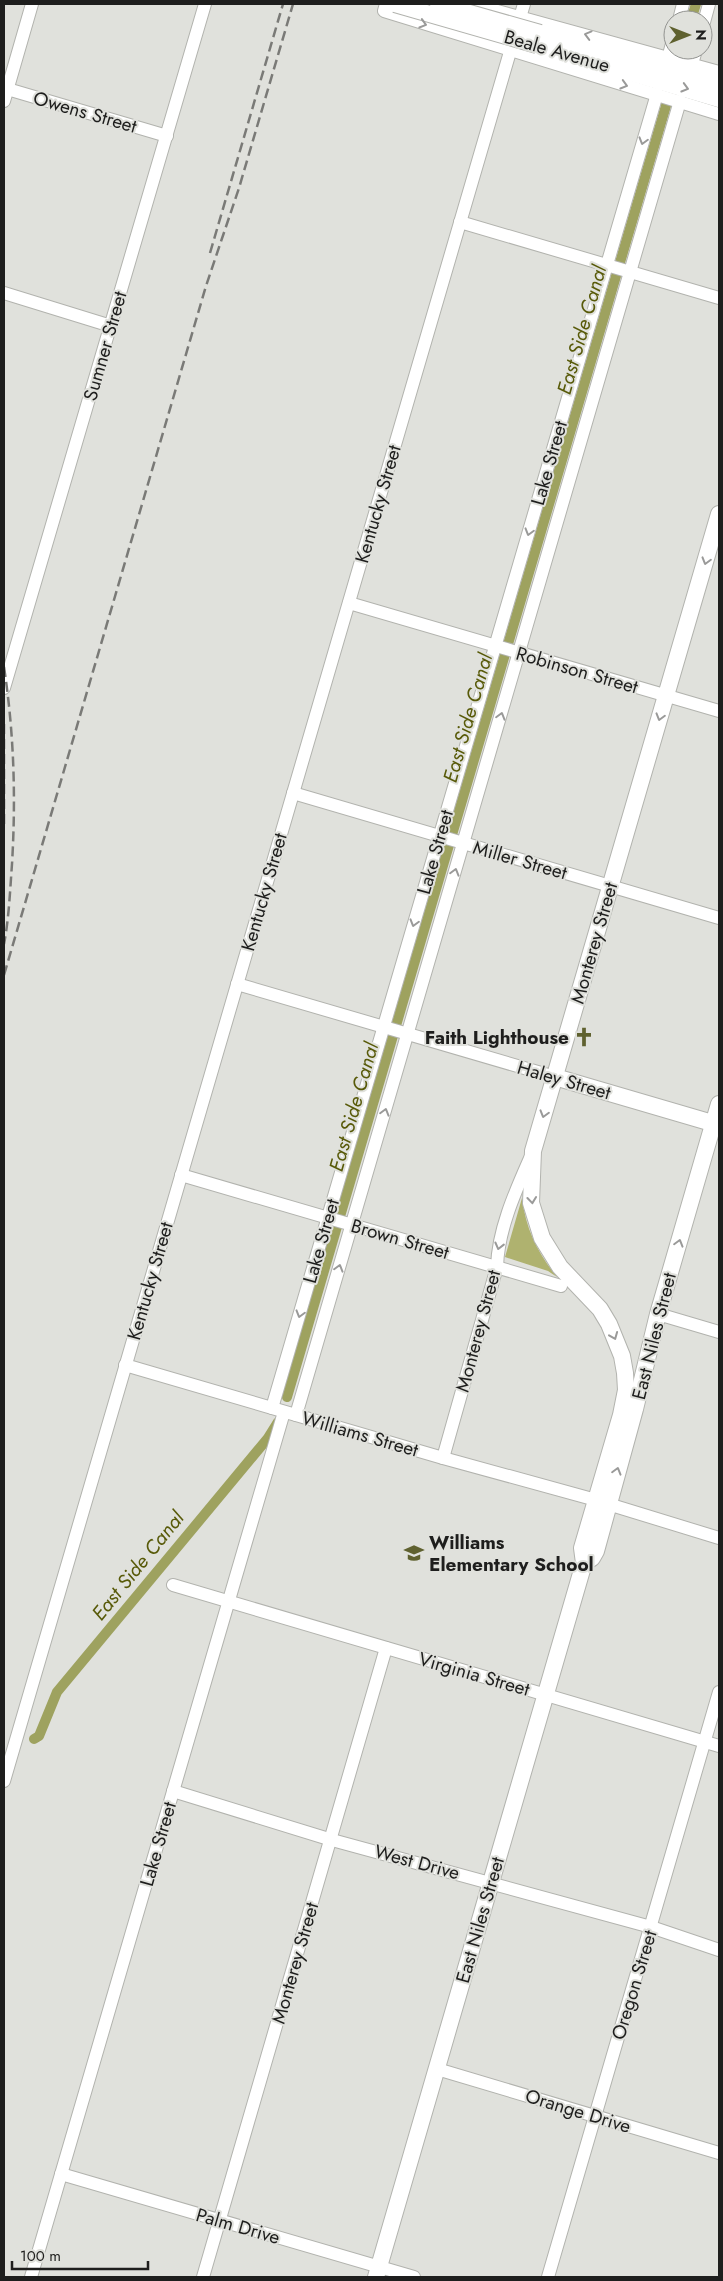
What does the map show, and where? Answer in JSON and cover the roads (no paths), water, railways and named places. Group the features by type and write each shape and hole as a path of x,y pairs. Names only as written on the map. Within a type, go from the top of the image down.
{"main road":[{"name":"Beale Avenue","path":"395,4 719,85"},
{"name":"Beale Avenue","path":"438,4 719,99"},
{"name":"Monterey Street","path":"533,1151 719,514"},
{"name":"Haley Street","path":"555,1077 716,1124"},
{"name":"East Niles Street","path":"377,2272 584,1563 582,1548 602,1502 635,1409 658,1314 716,1124 719,1104"},
{"name":"East Niles Street","path":"533,1151 532,1203 542,1238 560,1268 600,1309 609,1324 622,1356 626,1390 602,1502"}],"street":[{"path":"5,93 32,4"},
{"name":"Sumner Street","path":"4,688 205,4"},
{"path":"386,4 384,11 719,114"},
{"path":"472,4 663,57"},
{"name":"Kentucky Street","path":"4,1781 524,4"},
{"path":"676,60 719,72"},
{"path":"692,64 693,60"},
{"name":"Owens Street","path":"5,93 166,136"},
{"name":"Lake Street","path":"31,2277 284,1412 329,1218 657,94"},
{"name":"Lake Street","path":"284,1412 350,1224 408,1034 680,101"},
{"path":"460,222 719,298"},
{"path":"4,293 111,326"},
{"name":"Robinson Street","path":"348,603 719,711"},
{"name":"Miller Street","path":"293,793 719,918"},
{"name":"Haley Street","path":"237,984 555,1077"},
{"name":"Monterey Street","path":"443,1458 497,1267 497,1251 516,1189 533,1151"},
{"name":"Brown Street","path":"181,1175 561,1286"},
{"path":"658,1314 719,1332"},
{"name":"Williams Street","path":"125,1365 443,1458 602,1502 719,1538"},
{"name":"Virginia Street","path":"173,1585 719,1746"},
{"name":"Monterey Street","path":"203,2277 332,1840 386,1648"},
{"name":"Oregon Street","path":"548,2277 719,1692"},
{"name":"West Drive","path":"173,1791 332,1840 492,1882 651,1927 719,1950"},
{"name":"Orange Drive","path":"437,2069 719,2153"},
{"name":"Palm Drive","path":"61,2174 220,2221 377,2272 414,2277"}],"waterway":[{"name":"East Side Canal","path":"694,10 696,4"},
{"name":"East Side Canal","path":"677,68 679,60"},
{"name":"East Side Canal","path":"287,1397 670,92"},
{"name":"East Side Canal","path":"34,1739 39,1736 57,1692 268,1438 278,1422"}],"railway":[{"path":"210,253 283,4"},
{"path":"4,975 206,286 239,188 293,4"},
{"path":"4,667 10,716 14,790 12,864 4,944"},
{"path":"4,724 4,824"}],"place":[{"name":"Faith Lighthouse","path":"584,1037"},
{"name":"Williams Elementary School","path":"414,1553"}]}
